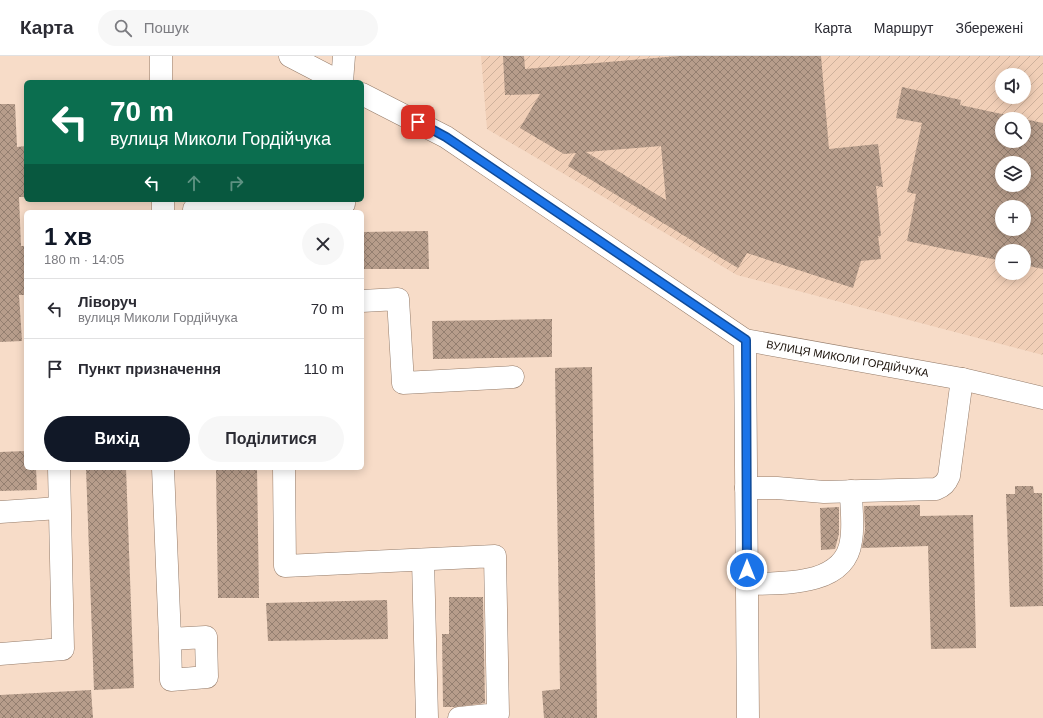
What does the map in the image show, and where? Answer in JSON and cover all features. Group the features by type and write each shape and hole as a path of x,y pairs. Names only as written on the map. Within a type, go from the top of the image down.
{"street":[{"path":"161,56 161,80"},
{"path":"290,56 337,80"},
{"path":"341,80 344,56"},
{"name":"ВУЛИЦЯ МИКОЛИ ГОРДІЙЧУКА","path":"364,95 446,137 746,340 962,379 1043,398"},
{"path":"194,209 282,209 344,204 344,202"},
{"path":"364,301 398,299 403,383 513,376"},
{"path":"746,340 748,718"},
{"path":"746,488 783,488 824,492 936,489 942,487 949,476 962,379"},
{"path":"0,654 63,649 58,470"},
{"path":"163,470 170,639"},
{"path":"284,470 285,566 495,556 498,714 459,718"},
{"path":"747,584 810,580 825,575 837,568 846,557 851,542 851,491"},
{"path":"0,512 60,508"},
{"path":"423,560 427,718"}],"shaded area":[{"path":"481,56 1043,56 1043,355 737,275 487,129"}],"building":[{"path":"503,56 524,56 525,69 679,56 821,56 829,149 878,144 883,187 876,186 881,236 878,236 881,259 861,261 853,288 747,253 738,268 568,166 576,153 564,154 520,128 540,94 505,95","holes":["661,146 666,200 586,152"]},
{"path":"902,87 961,100 960,105 995,113 995,148 1031,148 1031,120 1043,123 1043,269 1031,266 1031,244 995,244 995,260 907,241 916,194 907,192 922,123 896,118"},
{"path":"0,104 15,104 17,147 24,146 24,197 19,197 21,246 24,246 24,295 19,295 22,341 0,342"},
{"path":"428,231 429,269 364,269 364,232"},
{"path":"552,319 552,357 433,359 432,321"},
{"path":"592,367 597,718 544,718 542,691 560,689 555,368"},
{"path":"24,451 24,470 36,470 37,490 0,491 0,452"},
{"path":"86,470 126,470 134,688 94,690"},
{"path":"216,470 257,470 259,598 218,598"},
{"path":"1015,486 1033,486 1034,493 1042,493 1043,606 1010,607 1006,494 1015,494"},
{"path":"920,505 920,516 973,515 976,648 931,649 928,546 862,548 865,530 864,506"},
{"path":"839,507 839,534 835,549 821,550 820,508"},
{"path":"449,597 483,597 485,703 443,707 442,634 449,634"},
{"path":"387,600 388,639 268,641 266,603"},
{"path":"91,690 93,718 0,718 0,695"}],"route":[{"path":"418,122 446,137 746,340 747,570"}]}
